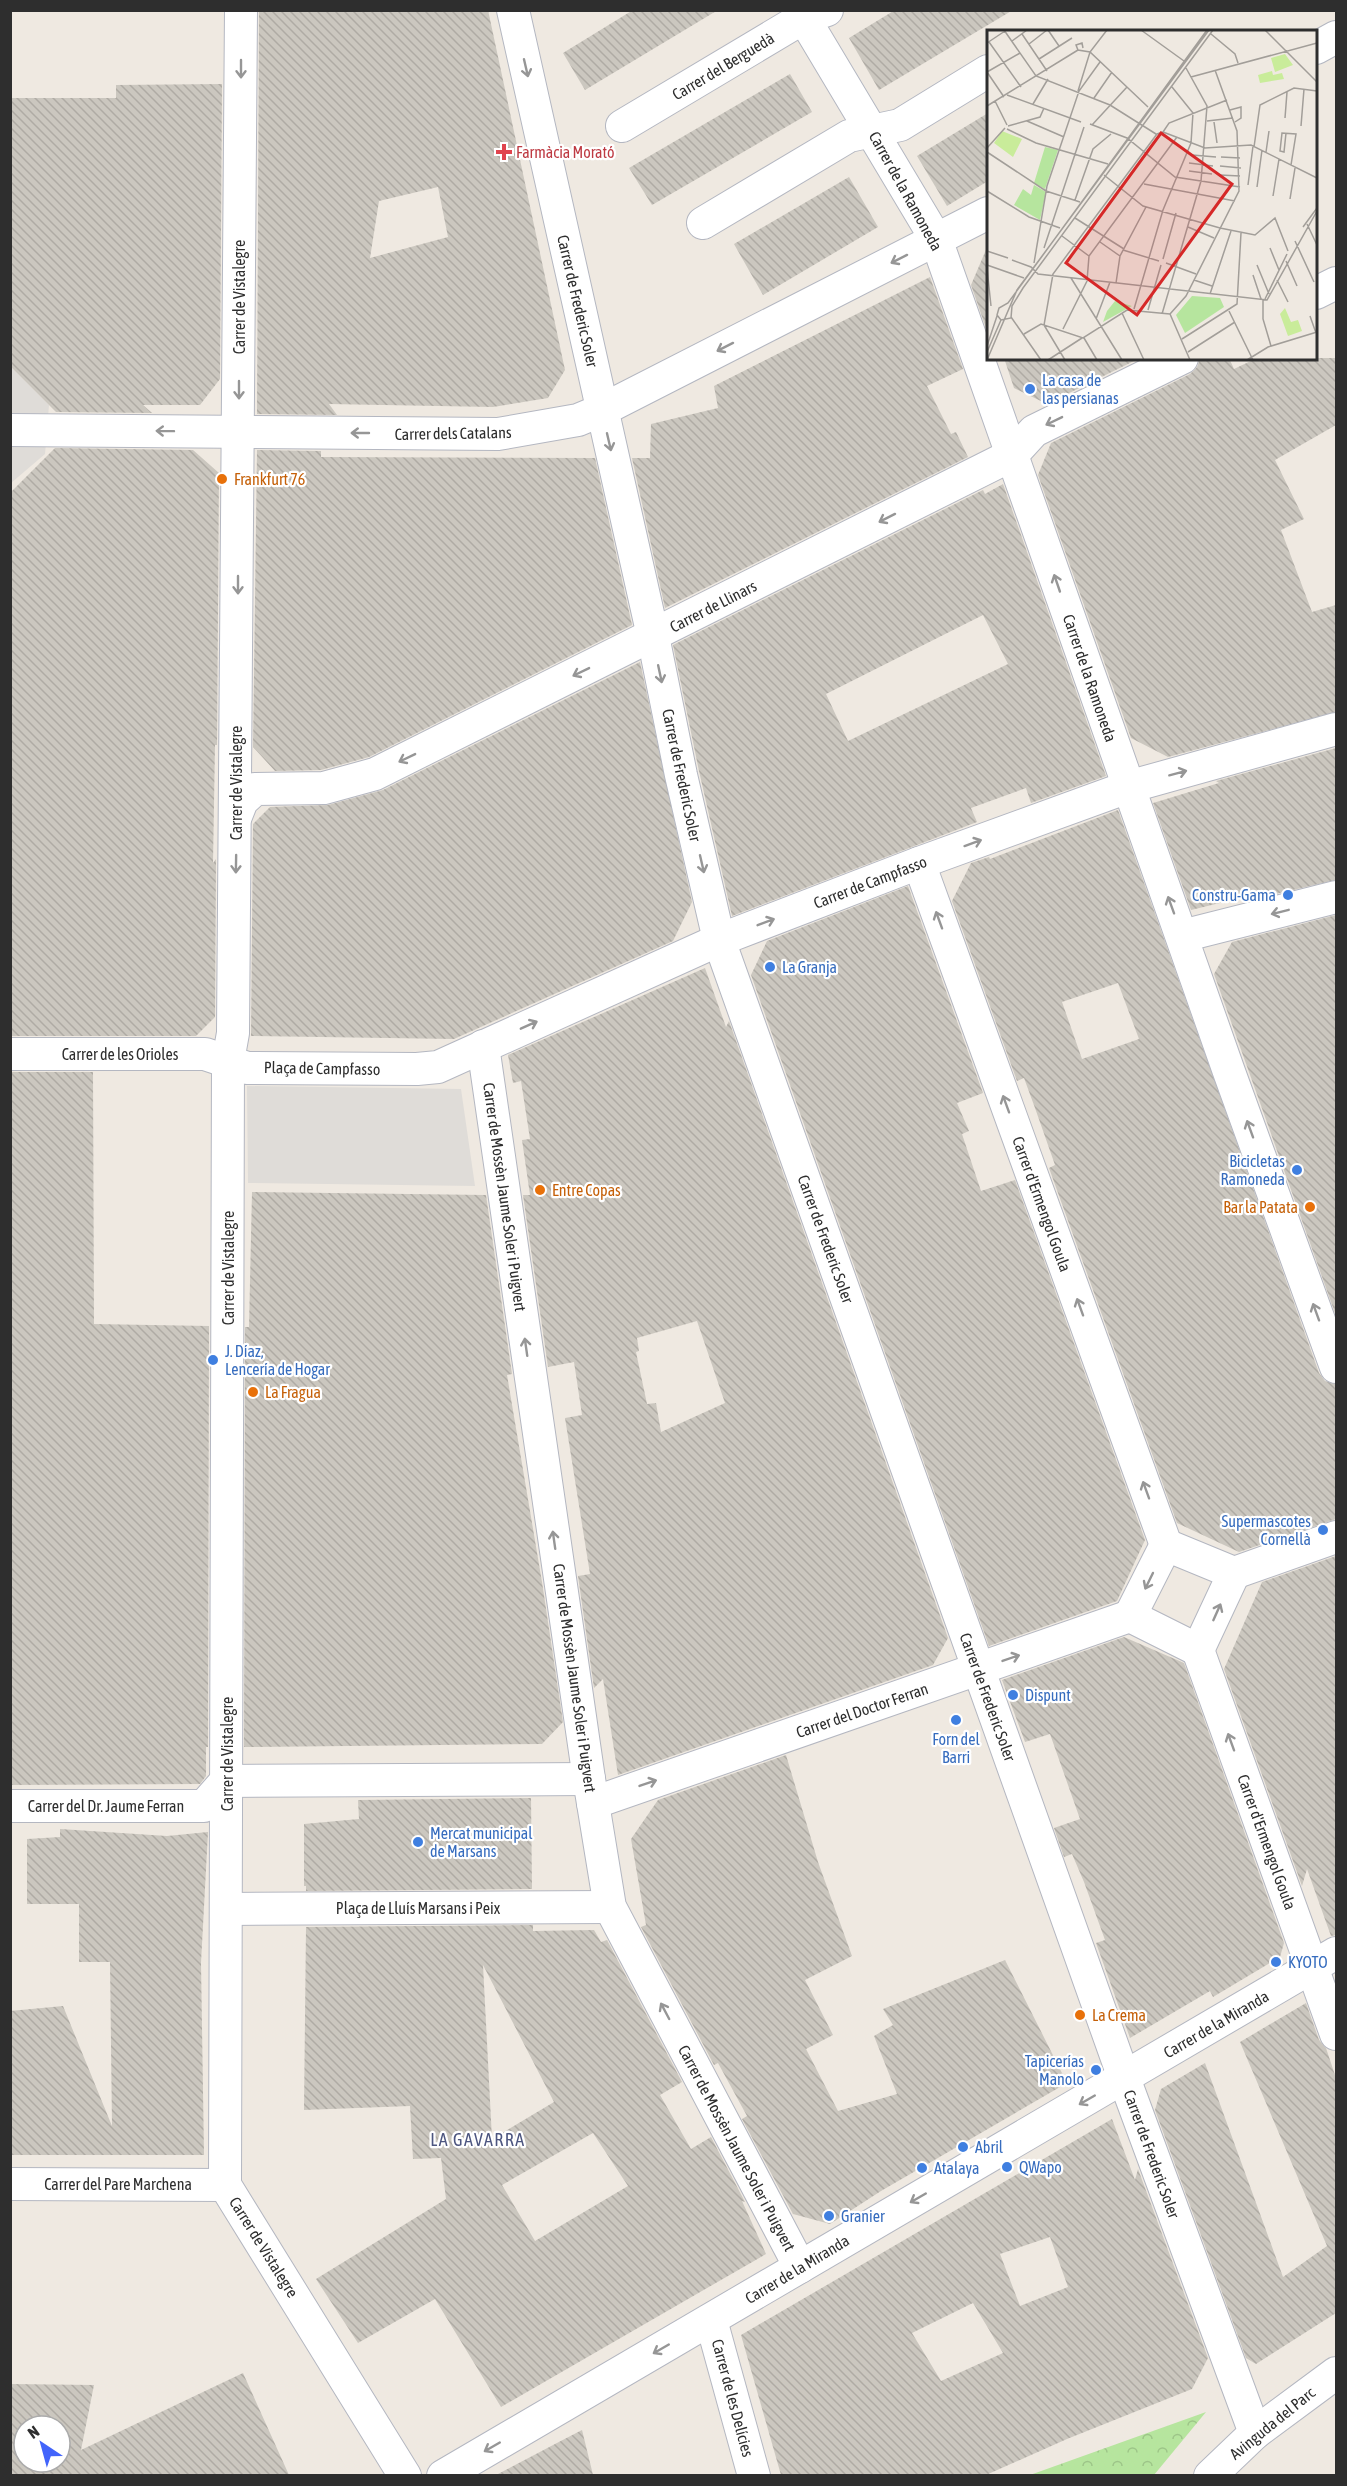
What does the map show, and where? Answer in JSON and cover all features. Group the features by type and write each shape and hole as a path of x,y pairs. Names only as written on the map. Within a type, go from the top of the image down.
{"street":[{"name":"Carrer de Vistalegre","path":"241,10 236,816 233,1033 228,1060 225,2185 405,2475"},
{"name":"Carrer de Frederic Soler","path":"513,10 681,775 720,940 1124,2078 1255,2433"},
{"name":"Carrer del Berguedà","path":"622,126 810,13"},
{"name":"Carrer de la Ramoneda","path":"810,13 873,132 936,239 1128,787 1336,1367"},
{"path":"1317,47 1336,37"},
{"path":"703,223 849,136 900,125 987,72"},
{"name":"Carrer dels Catalans","path":"10,430 498,434 578,420 602,410 987,214"},
{"path":"1317,292 1336,283"},
{"name":"Carrer de Llinars","path":"236,816 242,801 255,789 324,788 375,774 1012,455 1034,431 1178,360"},
{"name":"Carrer de Campfasso","path":"417,1069 438,1067 720,940 918,863 1128,787 1336,729"},
{"name":"Carrer d'Ermengol Goula","path":"918,863 1166,1545"},
{"path":"1182,936 1336,897"},
{"name":"Carrer de Mossèn Jaume Soler i Puigvert","path":"483,1046 591,1791 610,1907 800,2267"},
{"name":"Carrer de les Orioles","path":"10,1054 205,1054 228,1060"},
{"name":"Plaça de Campfasso","path":"228,1060 247,1068 417,1069"},
{"path":"1234,1573 1198,1650 1130,1616 1166,1545 1234,1573 1336,1537"},
{"name":"Carrer del Doctor Ferran","path":"591,1791 978,1670 1130,1616"},
{"name":"Carrer d'Ermengol Goula","path":"1198,1650 1324,1960 1336,2034"},
{"path":"226,1781 591,1791"},
{"name":"Carrer del Dr. Jaume Ferran","path":"10,1806 204,1806 226,1781"},
{"name":"Plaça de Lluís Marsans i Peix","path":"226,1909 610,1907"},
{"name":"Carrer de la Miranda","path":"443,2475 1324,1960"},
{"name":"Carrer del Pare Marchena","path":"10,2184 225,2185"},
{"name":"Carrer de les Delícies","path":"711,2320 754,2475"},
{"name":"Avinguda del Parc","path":"1210,2475 1255,2433 1336,2373"}],"green space":[{"path":"1206,2412 1154,2475 1030,2475"}],"shaded area":[{"path":"10,366 49,405 45,454 11,483"},
{"path":"247,1086 461,1089 475,1186 248,1183"}],"building":[{"path":"259,10 488,10 565,370 548,398 493,407 329,404 337,415 257,414","holes":["438,187 448,237 370,258 379,201"]},
{"path":"633,10 718,10 585,90 563,53"},
{"path":"895,10 1013,10 879,90 849,38"},
{"path":"790,74 812,112 652,205 629,168"},
{"path":"222,84 220,379 200,405 143,405 152,413 56,412 10,366 10,98 116,98 116,85"},
{"path":"987,114 987,182 947,206 917,156"},
{"path":"849,177 878,227 763,295 734,244"},
{"path":"987,247 987,331 971,285"},
{"path":"930,277 963,369 927,386 951,434 956,432 968,457 665,608 632,458 650,458 651,424 718,408 714,386"},
{"path":"1336,358 1336,425 1275,460 1304,519 1281,530 1312,612 1336,605 1336,712 1168,757 1131,738 1038,475 1051,443 1190,374 1197,367 1199,360 1230,360 1234,369 1253,360"},
{"path":"1005,360 1136,360 1047,404 1014,388"},
{"path":"55,448 193,450 219,473 217,745 215,745 213,863 216,859 215,1017 196,1036 10,1036 10,493"},
{"path":"257,450 321,451 321,457 595,458 632,625 369,757 321,770 275,771 253,747"},
{"path":"1003,484 1106,776 1031,803 1026,788 971,808 977,822 732,916 673,645 983,490 985,494","holes":["983,615 1008,664 848,741 826,694"]},
{"path":"640,662 692,902 673,941 454,1039 251,1036 253,824 270,807 328,805 383,790"},
{"path":"1336,748 1336,880 1258,898 1261,893 1191,910 1153,803 1219,783 1216,781"},
{"path":"1118,810 1319,1373 1325,1381 1336,1384 1336,1519 1239,1552 1177,1523 1049,1168 1055,1165 1035,1108 1024,1078 1017,1081 952,901 971,863 989,857 990,859","holes":["1118,983 1139,1039 1082,1059 1062,1002"]},
{"path":"908,886 983,1093 957,1103 969,1131 962,1134 981,1191 1015,1180 1145,1540 1117,1601 989,1646 751,975 767,941"},
{"path":"1336,915 1336,1316 1214,974 1232,942"},
{"path":"705,968 726,1027 729,1021 948,1638 933,1665 618,1775 603,1679 594,1688 578,1576 590,1574 565,1418 582,1415 574,1362 548,1367 523,1195 530,1195 522,1140 530,1139 521,1081 513,1083 508,1055","holes":["697,1321 725,1403 661,1432 656,1403 647,1404 636,1352 639,1351 637,1338"]},
{"path":"10,1072 93,1072 94,1324 209,1326 208,1747 206,1747 206,1776 200,1784 10,1785"},
{"path":"252,1192 486,1195 512,1374 507,1375 563,1722 542,1744 244,1747 245,1327 249,1327"},
{"path":"1336,1556 1336,1935 1331,1936 1307,1869 1302,1886 1224,1669 1262,1582"},
{"path":"1124,1637 1184,1663 1284,1943 1280,1957 1213,1997 1210,1991 1130,2038 1096,1943 1105,1940 1072,1854 1064,1857 1054,1828 1080,1819 1050,1734 1025,1742 1002,1680"},
{"path":"786,1755 818,1862 852,1956 805,1980 833,2035 806,2049 838,2111 897,2094 874,2036 893,2025 883,2009 1005,1960 1067,2083 881,2191 830,2224 793,2214 742,2119 747,2116 718,2063 714,2065 641,1927 646,1925 631,1839 658,1800"},
{"name":"Mercat municipal de Marsans","path":"531,1798 532,1889 306,1891 306,1886 304,1886 304,1824 359,1819 358,1800"},
{"path":"60,1829 167,1836 208,1832 201,1963 204,2155 10,2155 10,2011 63,2006 112,2126 110,1962 79,1962 79,1904 27,1904 27,1839 60,1837"},
{"path":"533,1925 533,1931 594,1930 601,1942 607,1940 682,2082 660,2095 691,2149 711,2137 745,2202 742,2201 766,2254 501,2407 435,2299 358,2343 316,2279 446,2199 441,2158 413,2159 410,2106 304,2110 306,1927","holes":["483,1965 554,2102 492,2139","593,2133 628,2186 535,2241 502,2185"]},
{"path":"1306,2003 1319,2040 1326,2048 1336,2078 1336,2313 1256,2364 1246,2358 1155,2110 1161,2089 1205,2063 1283,2277 1327,2246 1240,2042"},
{"path":"1112,2119 1135,2180 1138,2169 1208,2358 1192,2389 1067,2439 986,2475 781,2475 741,2335","holes":["1050,2237 1068,2287 1020,2306 1000,2254","973,2303 1003,2353 941,2381 912,2333"]},
{"path":"243,2373 289,2475 10,2475 10,2384 94,2385 81,2450"},
{"path":"582,2430 593,2475 496,2475 555,2444"}],"place":[{"name":"Farmàcia Morató","path":"504,152"},
{"name":"La casa de las persianas","path":"1030,389"},
{"name":"Frankfurt 76","path":"222,479"},
{"name":"Constru-Gama","path":"1288,895"},
{"name":"La Granja","path":"770,967"},
{"name":"Bicicletas Ramoneda","path":"1297,1170"},
{"name":"Entre Copas","path":"540,1190"},
{"name":"Bar la Patata","path":"1310,1207"},
{"name":"J. Díaz, Lencería de Hogar","path":"213,1360"},
{"name":"La Fragua","path":"253,1392"},
{"name":"Supermascotes Cornellà","path":"1323,1530"},
{"name":"Dispunt","path":"1013,1695"},
{"name":"Forn del Barri","path":"956,1720"},
{"name":"Mercat municipal de Marsans","path":"418,1842"},
{"name":"KYOTO","path":"1276,1962"},
{"name":"La Crema","path":"1080,2015"},
{"name":"Tapicerías Manolo","path":"1096,2070"},
{"name":"Abril","path":"963,2147"},
{"name":"QWapo","path":"1007,2167"},
{"name":"Atalaya","path":"922,2168"},
{"name":"Granier","path":"829,2216"}],"district":[{"name":"LA GAVARRA","path":"478,2139"}]}
